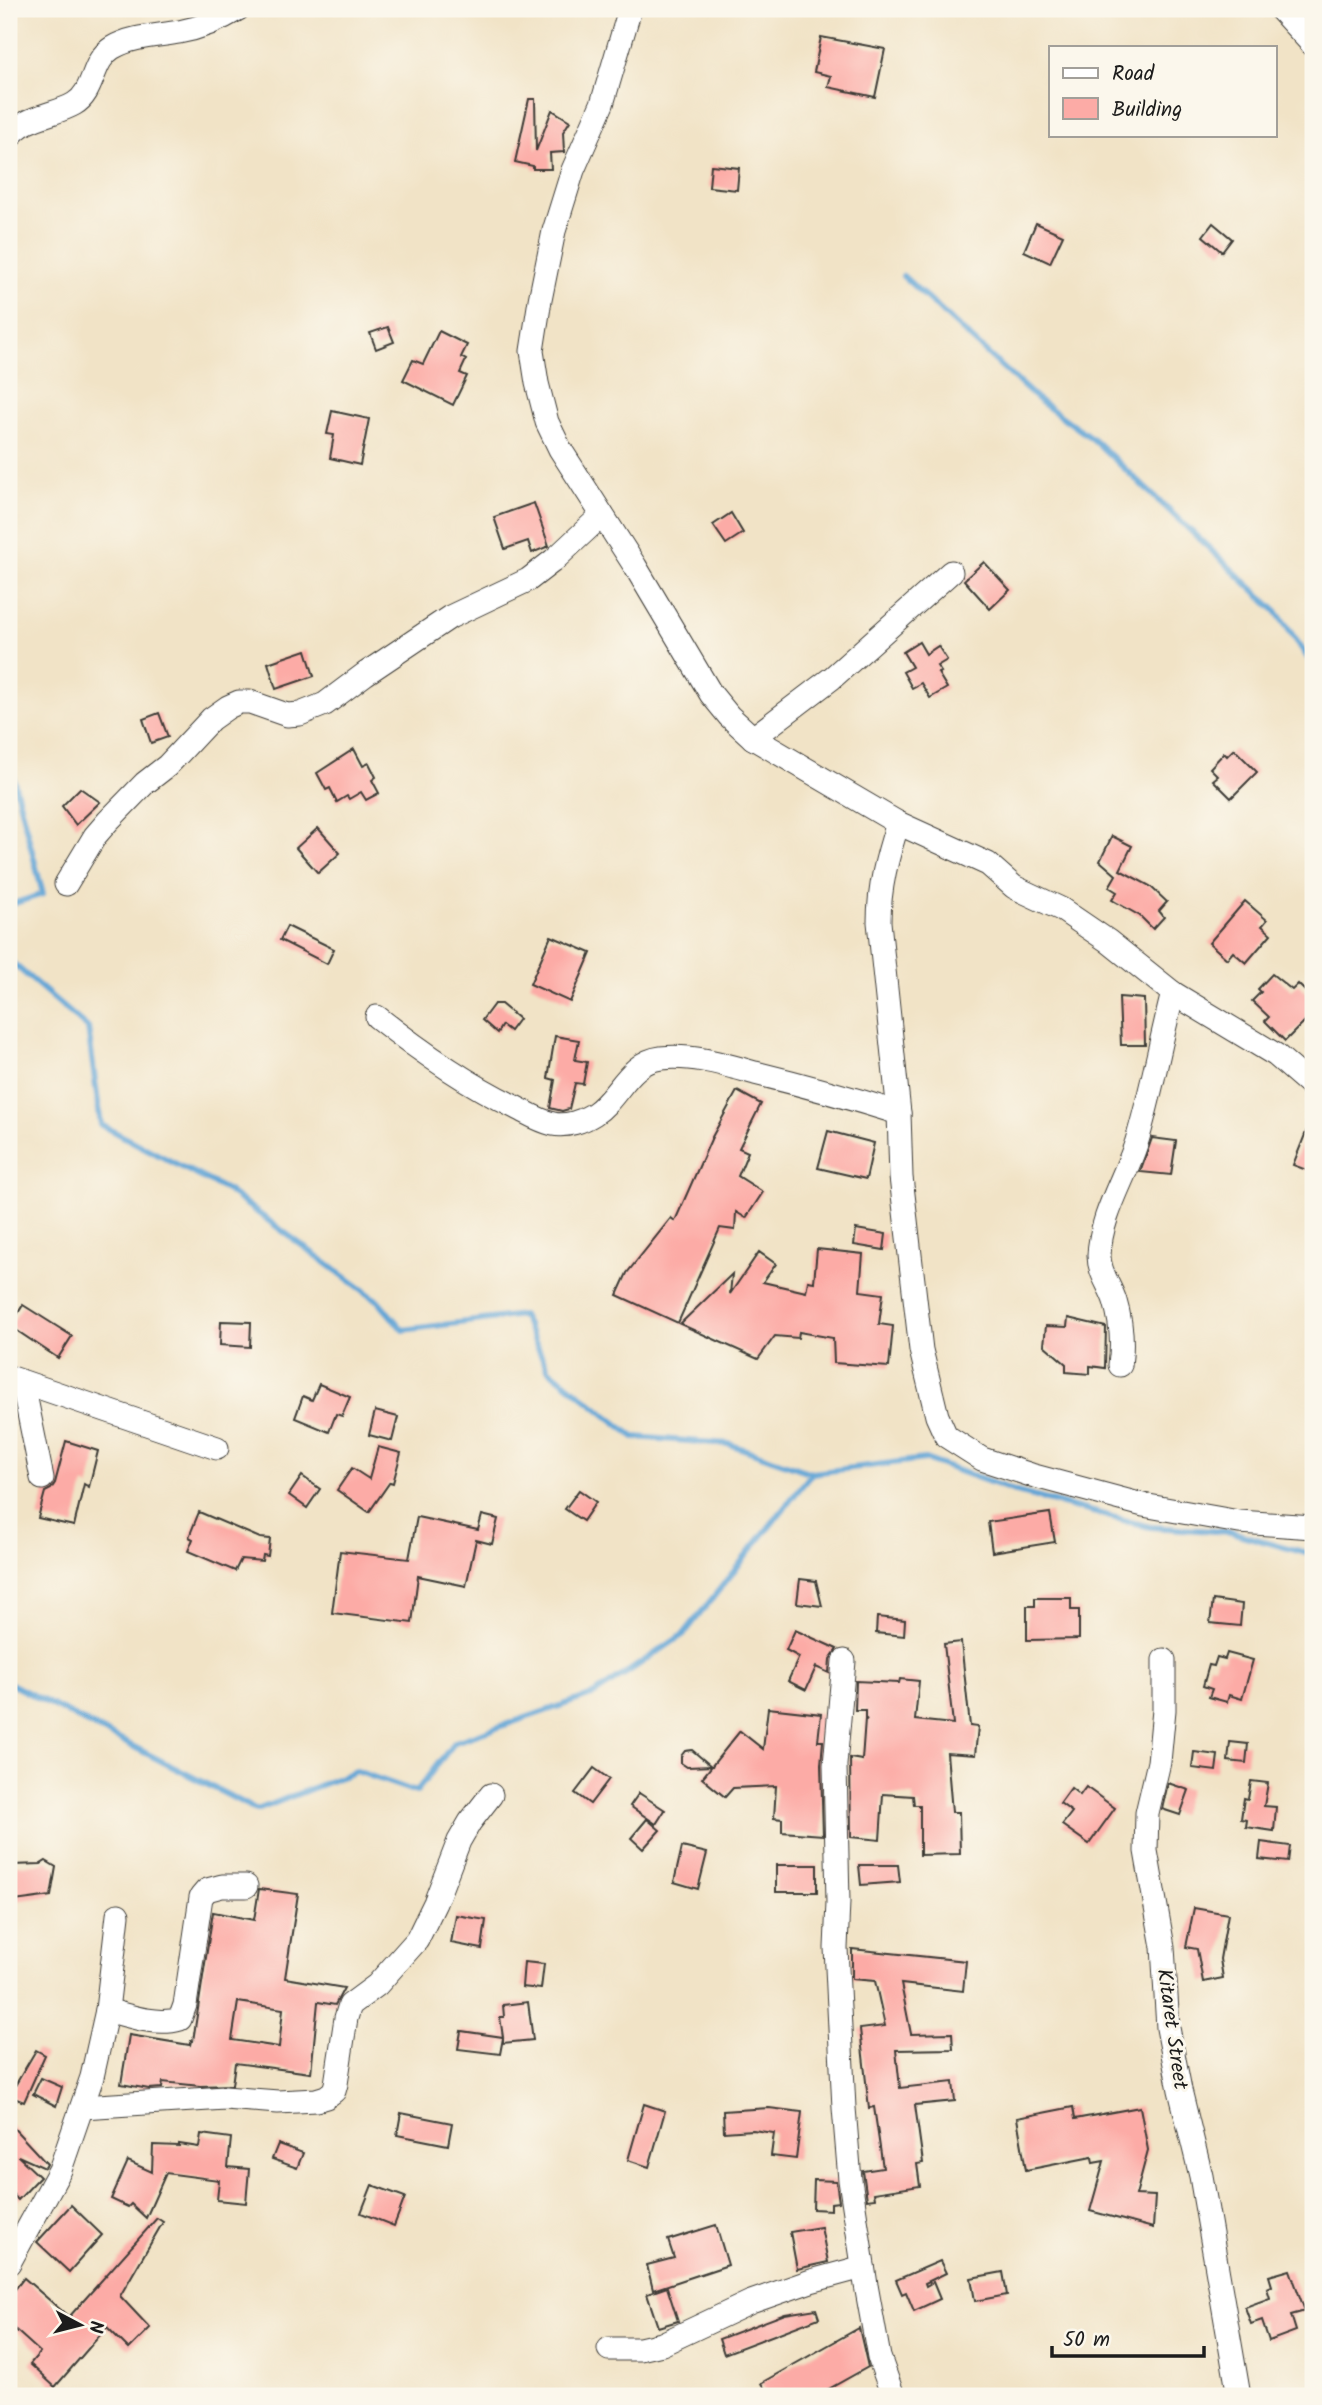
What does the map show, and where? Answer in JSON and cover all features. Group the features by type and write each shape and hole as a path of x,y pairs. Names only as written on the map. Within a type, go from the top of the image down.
{"street":[{"path":"9,138 14,129 76,103 85,95 99,60 111,48 157,34 179,32 218,21 238,9"},
{"path":"630,9 602,104 573,170 554,231 532,351 547,422 560,449 635,566 711,694 729,716 753,738 898,823 988,864 1014,887 1061,909 1108,941 1173,993 1276,1055 1313,1087"},
{"path":"1280,9 1313,45"},
{"path":"66,884 95,836 108,821 145,783 167,766 211,719 228,707 239,702 250,702 287,715 300,714 325,704 450,617 528,580 554,560 602,515"},
{"path":"753,738 832,678 951,572"},
{"path":"898,823 884,863 879,892 879,922 898,1113 901,1177 920,1350 937,1416 946,1436 982,1460 1143,1505 1239,1522 1313,1527"},
{"path":"1120,1365 1121,1337 1118,1316 1115,1301 1101,1271 1101,1243 1119,1184 1135,1145 1173,993"},
{"path":"377,1017 416,1048 484,1091 555,1125 570,1124 595,1114 636,1069 650,1060 663,1058 692,1059 732,1067 817,1087 898,1113"},
{"path":"16,1381 217,1448"},
{"path":"16,1381 42,1478"},
{"name":"Kitaret Street","path":"1164,1660 1164,1710 1159,1762 1147,1813 1146,1851 1163,1947 1168,2028 1201,2176 1239,2396"},
{"path":"844,1661 835,1765 838,1902 836,1948 849,2168 879,2357 893,2396"},
{"path":"82,2107 225,2098 278,2102 326,2097 334,2091 346,2018 351,2005 377,1985 417,1940 459,1842 470,1822 491,1795"},
{"path":"107,2010 137,2018 170,2022 180,2019 185,2005 201,1898 207,1890 214,1888 246,1886"},
{"path":"9,2263 60,2170 92,2077 107,2010 118,1915"},
{"path":"610,2349 639,2349 662,2344 751,2302 811,2281 863,2267"}],"building":[{"path":"821,37 885,49 875,97 828,87 831,76 814,72"},
{"path":"529,99 535,99 536,151 552,110 570,121 563,132 564,152 550,153 551,169 533,169 533,166 515,162"},
{"path":"711,165 739,168 737,190 709,187"},
{"path":"1036,223 1063,235 1050,263 1024,251"},
{"path":"1213,223 1232,239 1222,252 1203,236"},
{"path":"388,327 394,342 376,349 370,333"},
{"path":"439,331 467,345 461,357 466,360 460,373 467,376 453,405 403,380 413,360 423,364"},
{"path":"332,411 369,419 360,465 330,458 334,435 327,434"},
{"path":"534,503 549,546 532,553 528,541 505,549 494,517"},
{"path":"731,513 743,533 726,544 713,525"},
{"path":"984,562 1010,590 990,609 964,580"},
{"path":"919,642 926,654 938,646 947,660 937,666 947,688 930,698 921,683 912,688 903,672 912,667 903,652"},
{"path":"306,650 314,676 276,689 268,663"},
{"path":"159,713 168,737 151,743 143,719"},
{"path":"354,749 363,766 369,763 376,777 372,780 379,793 366,800 361,792 337,802 330,788 326,790 317,773"},
{"path":"1234,749 1257,772 1231,798 1213,780 1218,776 1210,768 1224,753 1227,756"},
{"path":"80,788 100,802 76,825 62,806"},
{"path":"318,828 340,853 318,873 296,848"},
{"path":"1112,836 1132,846 1120,870 1150,886 1167,902 1159,911 1164,917 1153,929 1140,916 1112,900 1117,892 1109,887 1116,875 1100,861"},
{"path":"1245,901 1267,920 1262,926 1271,934 1246,963 1233,952 1227,959 1209,943"},
{"path":"287,926 334,949 327,964 280,940"},
{"path":"551,936 591,953 570,1002 530,984"},
{"path":"1272,974 1292,990 1298,984 1313,999 1313,1013 1285,1041 1265,1021 1269,1017 1252,1001 1261,992 1258,989"},
{"path":"1119,997 1144,999 1145,1045 1121,1045"},
{"path":"494,1004 501,1004 519,1019 510,1031 502,1025 497,1033 482,1020"},
{"path":"555,1036 579,1040 575,1060 587,1062 583,1084 575,1083 569,1109 562,1111 550,1108 555,1080 548,1078"},
{"path":"737,1091 761,1104 739,1148 748,1152 738,1176 763,1192 746,1218 736,1212 735,1230 720,1228 678,1323 617,1295 627,1273 671,1218 675,1221 712,1137"},
{"path":"1312,1117 1313,1161 1309,1171 1293,1165"},
{"path":"828,1131 874,1143 866,1179 818,1168"},
{"path":"1152,1138 1176,1141 1171,1175 1140,1172"},
{"path":"856,1229 886,1234 884,1250 854,1245"},
{"path":"817,1249 863,1254 860,1291 883,1294 879,1324 893,1326 889,1367 834,1363 833,1338 799,1332 798,1338 775,1336 758,1359 680,1324 732,1274 730,1294 759,1252 776,1264 763,1282 806,1292 808,1281 814,1282"},
{"path":"23,1305 72,1336 58,1358 10,1326"},
{"path":"1068,1318 1106,1327 1105,1368 1090,1366 1090,1374 1066,1372 1066,1364 1044,1345 1046,1326 1067,1327"},
{"path":"221,1321 251,1322 250,1347 220,1345"},
{"path":"319,1384 350,1397 342,1416 336,1414 329,1432 295,1418 303,1396 312,1400"},
{"path":"375,1411 398,1417 392,1441 369,1435"},
{"path":"66,1441 98,1451 89,1487 84,1484 74,1526 38,1518 45,1492 55,1483"},
{"path":"378,1447 401,1453 393,1483 390,1482 369,1512 337,1490 352,1468 369,1479"},
{"path":"302,1476 320,1489 307,1508 289,1495"},
{"path":"579,1490 596,1502 583,1521 565,1509"},
{"path":"199,1512 260,1538 270,1539 268,1556 263,1555 262,1561 241,1559 235,1571 188,1551 193,1539 189,1537"},
{"path":"1050,1513 1055,1542 992,1552 988,1522"},
{"path":"482,1515 498,1519 492,1544 476,1540 466,1586 418,1576 412,1623 332,1613 340,1551 409,1559 417,1517 478,1530"},
{"path":"800,1579 816,1581 822,1606 797,1603"},
{"path":"1035,1598 1071,1598 1071,1610 1079,1610 1079,1639 1027,1640 1027,1606 1035,1606"},
{"path":"1213,1600 1242,1604 1240,1626 1210,1623"},
{"path":"877,1617 905,1620 904,1636 876,1633"},
{"path":"795,1630 837,1649 830,1659 829,1673 816,1667 806,1690 788,1681 799,1657 786,1650"},
{"path":"961,1642 970,1726 978,1727 975,1755 947,1753 952,1812 959,1812 960,1854 920,1855 920,1805 914,1805 913,1796 883,1794 880,1840 851,1837 850,1758 862,1760 865,1719 867,1720 865,1710 855,1710 856,1681 919,1681 915,1720 953,1724 944,1644"},
{"path":"1227,1653 1253,1660 1242,1699 1229,1695 1227,1702 1209,1697 1212,1689 1203,1686 1209,1665 1214,1666 1217,1657 1225,1659"},
{"path":"768,1708 821,1714 818,1741 823,1741 823,1835 782,1832 782,1819 774,1818 776,1786 733,1788 725,1797 702,1778 740,1731 763,1749"},
{"path":"1230,1742 1248,1744 1246,1763 1228,1761"},
{"path":"692,1750 711,1766 687,1767 681,1763 681,1756 685,1751"},
{"path":"1194,1752 1218,1755 1216,1771 1192,1768"},
{"path":"594,1768 609,1779 590,1804 575,1793"},
{"path":"1251,1781 1268,1783 1264,1806 1276,1807 1274,1831 1246,1827 1247,1820 1241,1819 1244,1798 1248,1799"},
{"path":"1168,1783 1189,1790 1180,1815 1162,1809"},
{"path":"1086,1787 1115,1808 1089,1844 1062,1825 1072,1812 1060,1803 1071,1788 1080,1795"},
{"path":"639,1793 665,1810 656,1824 630,1806"},
{"path":"647,1819 660,1830 643,1849 631,1838"},
{"path":"1261,1842 1290,1846 1288,1862 1259,1859"},
{"path":"682,1847 707,1853 698,1889 674,1882"},
{"path":"46,1861 56,1867 51,1896 15,1901 9,1892 12,1865 41,1864"},
{"path":"776,1865 817,1865 817,1892 776,1892"},
{"path":"859,1865 898,1865 900,1882 861,1885"},
{"path":"259,1889 298,1894 285,1978 344,1988 335,2005 318,2002 311,2073 235,2063 232,2085 200,2086 163,2082 162,2088 149,2089 121,2084 129,2035 190,2045 193,2041 213,1912 254,1920","holes":["238,2002 283,2009 279,2047 232,2040"]},
{"path":"1194,1908 1228,1914 1220,1959 1223,1978 1203,1982 1197,1949 1186,1947"},
{"path":"456,1915 486,1920 482,1949 451,1943"},
{"path":"852,1949 966,1961 963,1991 901,1984 911,2034 952,2033 953,2049 896,2050 900,2088 953,2082 955,2101 915,2105 923,2163 917,2164 920,2186 874,2193 875,2199 867,2200 863,2171 883,2168 874,2107 869,2108 860,2029 885,2026 875,1981 852,1979"},
{"path":"524,1962 544,1964 541,1989 522,1987"},
{"path":"528,2002 533,2040 503,2043 503,2038 500,2054 458,2049 461,2031 503,2037 500,2017 504,2017 503,2005"},
{"path":"36,2050 45,2055 24,2102 9,2096"},
{"path":"41,2078 62,2087 56,2106 33,2094"},
{"path":"644,2104 665,2111 649,2167 628,2160"},
{"path":"1073,2107 1075,2119 1140,2107 1148,2150 1136,2195 1155,2196 1153,2228 1090,2211 1104,2161 1093,2163 1092,2157 1026,2170 1017,2118"},
{"path":"769,2108 802,2112 796,2159 771,2156 774,2133 753,2130 724,2132 723,2111"},
{"path":"401,2113 452,2123 448,2145 397,2135"},
{"path":"9,2123 47,2164 45,2168 18,2156 40,2177 18,2200 9,2190"},
{"path":"201,2134 231,2138 228,2167 249,2169 246,2203 217,2200 219,2180 166,2173 146,2218 131,2204 128,2207 111,2199 128,2161 152,2172 153,2145 179,2144 199,2147"},
{"path":"278,2144 303,2153 297,2168 272,2159"},
{"path":"814,2180 836,2181 839,2202 831,2203 831,2210 813,2209"},
{"path":"372,2185 405,2197 394,2226 361,2213"},
{"path":"71,2205 102,2235 69,2272 37,2242"},
{"path":"157,2218 163,2222 120,2296 150,2328 129,2349 107,2327 55,2387 30,2364 40,2352 9,2324 9,2297 24,2278 69,2317"},
{"path":"716,2225 728,2265 653,2290 647,2265 674,2258 668,2240"},
{"path":"821,2227 828,2262 797,2269 790,2232"},
{"path":"940,2261 946,2273 925,2283 926,2286 933,2282 940,2299 914,2311 906,2292 902,2294 896,2280"},
{"path":"1290,2270 1305,2311 1291,2315 1296,2331 1269,2341 1262,2320 1251,2324 1245,2307 1270,2298 1267,2288 1272,2286 1269,2276"},
{"path":"1003,2272 1007,2295 975,2301 971,2278"},
{"path":"667,2287 678,2321 658,2327 647,2294"},
{"path":"816,2309 819,2318 724,2354 719,2339 785,2314"},
{"path":"859,2328 868,2367 816,2396 769,2396 761,2383"}],"waterway":[{"path":"903,276 1037,399 1093,439 1276,611 1313,665"},
{"path":"9,762 43,894 9,905"},
{"path":"9,960 88,1028 101,1125 228,1191 378,1301 403,1330 522,1315 548,1369 634,1437 729,1444 812,1473"},
{"path":"9,1683 257,1810 356,1771 416,1792 455,1742 595,1694 684,1634 812,1473 925,1459 1020,1493 1150,1527 1231,1532 1313,1555"}]}
